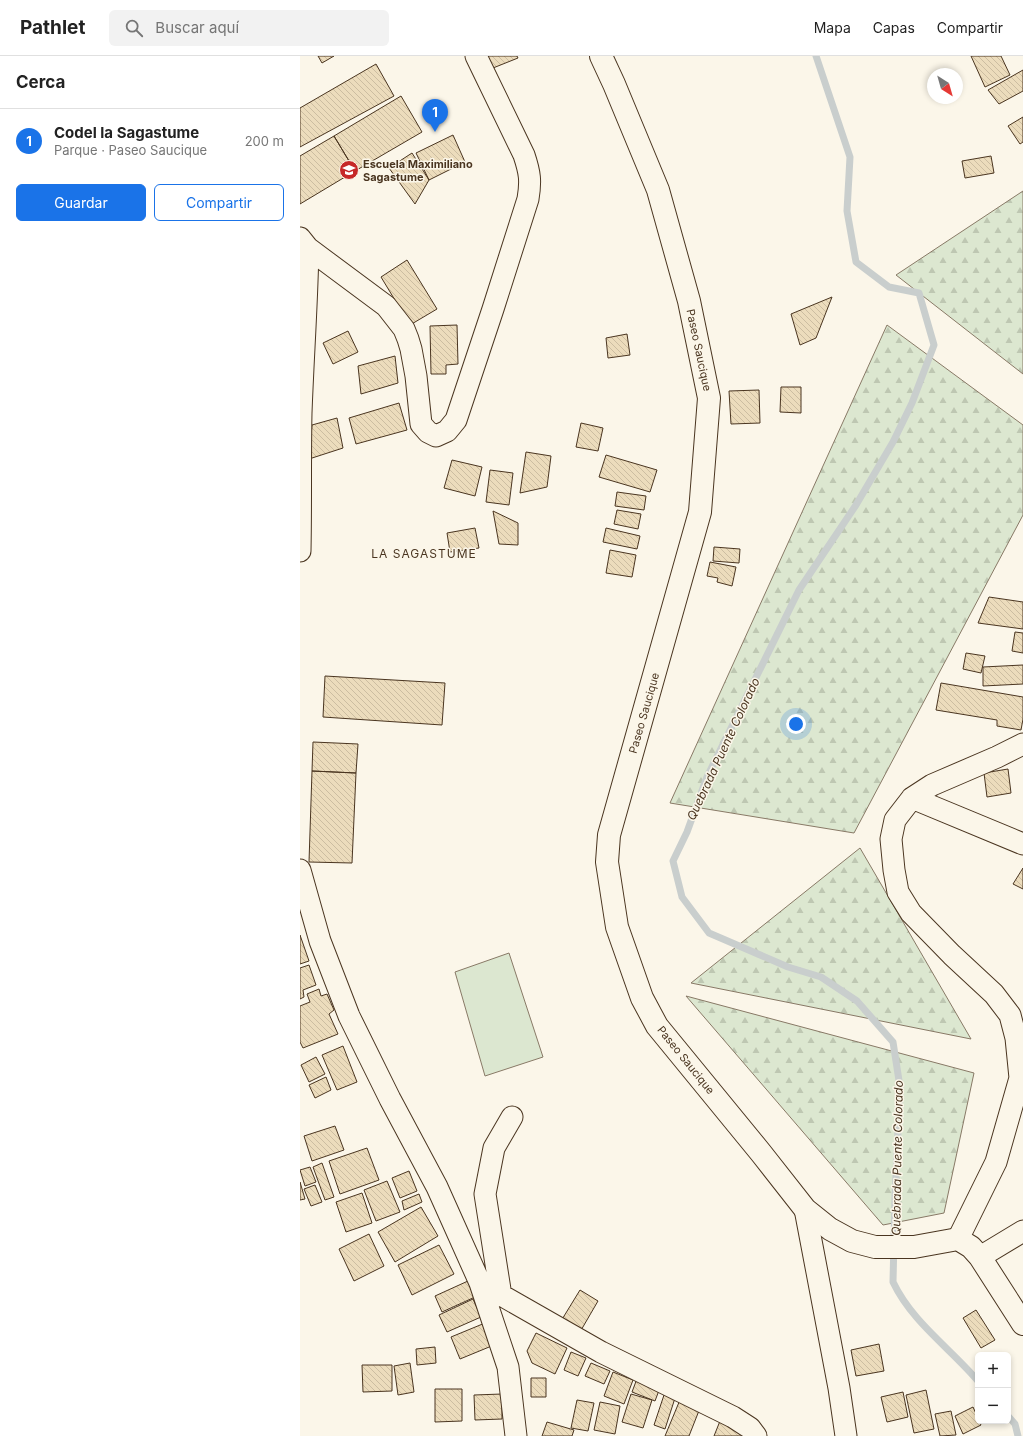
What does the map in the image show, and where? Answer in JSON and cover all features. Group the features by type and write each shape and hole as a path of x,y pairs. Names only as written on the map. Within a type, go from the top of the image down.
{"street":[{"path":"304,243 386,306 404,329 412,356 421,424 428,432 436,436 447,431 456,420 528,200 531,183 529,169 524,155 476,56"},
{"name":"Paseo Saucique","path":"601,56 658,190 689,301 709,398 700,512 609,835 607,862 617,927 642,998 657,1026 761,1152 805,1209 830,1229 852,1241 875,1247 914,1247 958,1239"},
{"path":"300,551 302,501 301,414 306,311 304,243"},
{"path":"1023,744 932,785 912,798 896,820 891,839 898,892 912,913 952,955 994,994 1010,1015 1016,1038 1020,1078 996,1162 958,1239 971,1247 980,1257 1023,1324"},
{"path":"912,798 1023,844"},
{"path":"300,870 320,941 349,1016 390,1099 437,1187 480,1284 508,1367 516,1436"},
{"path":"501,1296 485,1194 494,1148 512,1116"},
{"path":"805,1209 839,1388 846,1436"},
{"path":"980,1257 1023,1231"},
{"path":"480,1284 601,1352 733,1417 750,1428 756,1436"}],"green space":[{"path":"1023,191 1023,374 896,275"},
{"path":"887,325 1023,425 1023,515 854,833 670,803"},
{"path":"860,848 971,1039 691,983"},
{"path":"509,953 543,1057 485,1076 455,972"},
{"path":"686,996 974,1073 944,1213 883,1225"}],"building":[{"path":"318,56 334,56 322,63"},
{"path":"482,56 517,56 518,58 488,70"},
{"path":"971,56 1001,56 1010,75 985,87"},
{"path":"376,64 394,96 300,147 300,108"},
{"path":"1023,70 1023,91 999,104 988,90"},
{"path":"401,96 422,132 355,171 334,136"},
{"path":"1023,117 1023,142 1020,144 1008,126"},
{"path":"453,135 465,162 429,180 416,153"},
{"path":"334,136 355,171 300,204 300,156"},
{"path":"412,153 429,180 415,204 389,168"},
{"path":"991,156 994,173 965,178 962,161"},
{"path":"407,260 437,309 410,325 381,277"},
{"path":"832,297 816,338 800,345 791,314"},
{"path":"457,325 458,364 446,365 446,374 431,374 430,326"},
{"path":"348,331 358,352 333,364 323,343"},
{"path":"627,334 630,355 608,358 606,338"},
{"path":"395,356 398,383 361,394 358,366"},
{"path":"781,387 801,387 801,413 780,412"},
{"path":"759,390 760,423 731,424 729,391"},
{"path":"399,403 407,430 356,444 349,418"},
{"path":"337,418 343,448 309,459 312,425"},
{"path":"581,423 603,428 598,451 576,447"},
{"path":"526,452 551,456 547,487 520,493"},
{"path":"606,455 657,470 650,492 599,477"},
{"path":"452,460 482,467 475,496 444,488"},
{"path":"490,470 513,473 509,505 486,502"},
{"path":"617,492 646,496 644,510 615,506"},
{"path":"617,510 641,514 638,529 614,524"},
{"path":"493,511 518,523 518,545 499,544"},
{"path":"475,528 479,548 450,552 447,533"},
{"path":"606,528 640,536 637,549 603,542"},
{"path":"714,547 740,549 739,563 713,561"},
{"path":"610,550 636,555 632,577 606,573"},
{"path":"710,562 736,567 732,586 717,582 718,578 707,576"},
{"path":"989,597 1023,602 1023,629 978,623"},
{"path":"1015,632 1023,633 1023,653 1012,651"},
{"path":"966,653 985,656 981,673 963,669"},
{"path":"1023,665 1023,684 983,686 983,667"},
{"path":"325,676 445,683 442,725 323,717"},
{"path":"941,683 1023,697 1023,719 1021,730 997,726 997,720 936,710"},
{"path":"313,742 358,744 356,773 312,771"},
{"path":"1008,769 1011,793 987,797 984,773"},
{"path":"312,771 356,773 352,863 309,862"},
{"path":"1023,868 1023,889 1013,884"},
{"path":"300,935 309,961 300,964"},
{"path":"309,965 316,985 303,990 304,997 300,999 300,968"},
{"path":"319,989 321,996 327,994 334,1010 329,1014 338,1034 303,1048 300,1042 300,1006 310,1002 307,994"},
{"path":"343,1046 357,1082 337,1090 322,1055"},
{"path":"316,1057 325,1074 309,1082 301,1065"},
{"path":"326,1077 331,1090 315,1098 309,1085"},
{"path":"335,1126 344,1150 312,1161 304,1136"},
{"path":"367,1148 379,1180 340,1194 329,1161"},
{"path":"322,1163 334,1197 325,1200 313,1167"},
{"path":"310,1167 316,1182 305,1186 300,1170"},
{"path":"409,1171 417,1191 400,1198 392,1178"},
{"path":"387,1181 400,1212 376,1221 364,1190"},
{"path":"300,1182 305,1199 300,1200"},
{"path":"315,1185 322,1202 311,1206 304,1189"},
{"path":"362,1193 372,1223 346,1232 336,1202"},
{"path":"419,1194 422,1202 404,1210 402,1201"},
{"path":"421,1207 438,1236 395,1262 378,1232"},
{"path":"369,1234 384,1266 354,1281 339,1249"},
{"path":"439,1245 454,1274 412,1295 398,1265"},
{"path":"468,1281 475,1297 442,1312 435,1296"},
{"path":"580,1290 598,1301 580,1332 561,1321"},
{"path":"473,1299 481,1317 447,1332 439,1315"},
{"path":"976,1310 995,1340 981,1348 963,1318"},
{"path":"485,1323 494,1345 460,1359 451,1337"},
{"path":"536,1333 567,1348 555,1374 532,1363 527,1351"},
{"path":"879,1344 884,1371 856,1376 851,1350"},
{"path":"435,1347 436,1363 417,1365 416,1349"},
{"path":"571,1352 586,1358 578,1376 564,1370"},
{"path":"410,1363 414,1392 398,1395 394,1366"},
{"path":"591,1363 610,1371 604,1384 585,1376"},
{"path":"362,1365 392,1365 392,1391 363,1392"},
{"path":"613,1372 633,1380 624,1404 604,1396"},
{"path":"638,1376 661,1385 655,1401 632,1392"},
{"path":"531,1378 546,1378 546,1397 531,1397"},
{"path":"435,1389 462,1389 462,1421 435,1422"},
{"path":"926,1390 934,1429 914,1433 906,1395"},
{"path":"665,1392 676,1395 665,1429 654,1425"},
{"path":"903,1392 908,1417 887,1422 881,1397"},
{"path":"502,1394 502,1419 475,1420 474,1395"},
{"path":"631,1394 652,1400 643,1428 622,1422"},
{"path":"682,1395 702,1403 689,1436 665,1436"},
{"path":"577,1400 594,1403 588,1431 571,1428"},
{"path":"600,1402 620,1406 615,1434 594,1430"},
{"path":"973,1407 975,1411 975,1424 981,1425 963,1434 955,1416"},
{"path":"951,1411 956,1435 940,1436 935,1414"},
{"path":"722,1416 747,1436 714,1436"},
{"path":"547,1422 574,1430 572,1436 542,1436"}],"waterway":[{"name":"Quebrada Puente Colorado","path":"816,56 850,157 847,211 856,262 889,287 919,293 934,345 912,403 893,442 856,505 799,590 707,777 687,832 673,861 682,897 709,933 788,967 821,977 857,1001 893,1042 900,1087 893,1282 910,1310 975,1378"},
{"name":"Quebrada Puente Colorado","path":"1011,1419 1015,1424 1018,1436"}],"place":[{"name":"Codel la Sagastume","path":"435,132"},
{"name":"Escuela Maximiliano Sagastume","path":"349,170"}],"district":[{"name":"LA SAGASTUME","path":"424,553"}]}
